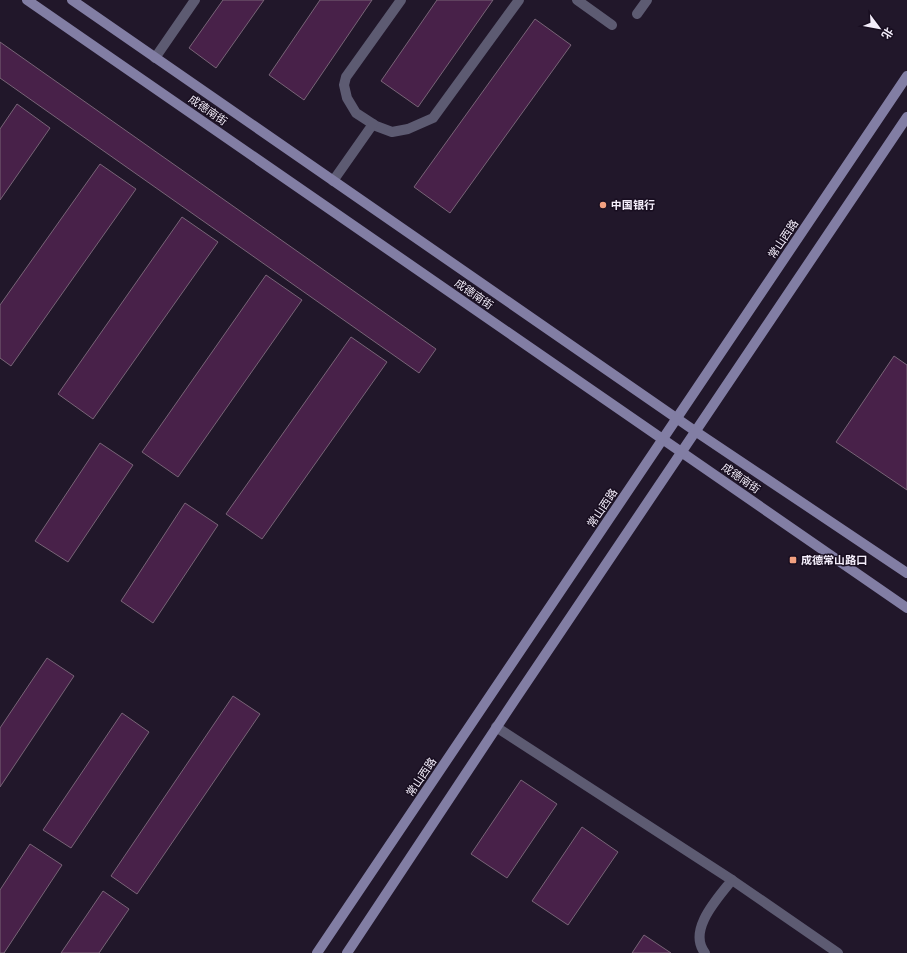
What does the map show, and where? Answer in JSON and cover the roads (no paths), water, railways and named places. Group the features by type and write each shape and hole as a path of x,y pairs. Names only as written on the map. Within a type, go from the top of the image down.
{"main road":[{"name":"成德南街","path":"28,0 907,608"},
{"name":"成德南街","path":"72,0 695,431 907,573"},
{"name":"常山西路","path":"317,953 907,76"},
{"path":"347,953 496,727 907,117"}],"street":[{"path":"155,58 195,0"},
{"path":"401,0 346,77 344,85 347,98 356,113 373,124 392,132 408,129 433,118 518,0"},
{"path":"576,0 612,25"},
{"path":"637,14 647,0"},
{"path":"333,181 373,124"},
{"path":"496,727 732,880 838,953"},
{"path":"705,953 700,946 699,932 708,912 732,880"}],"place":[{"name":"中国银行","path":"603,205"},
{"name":"成德常山路口","path":"793,560"}]}
